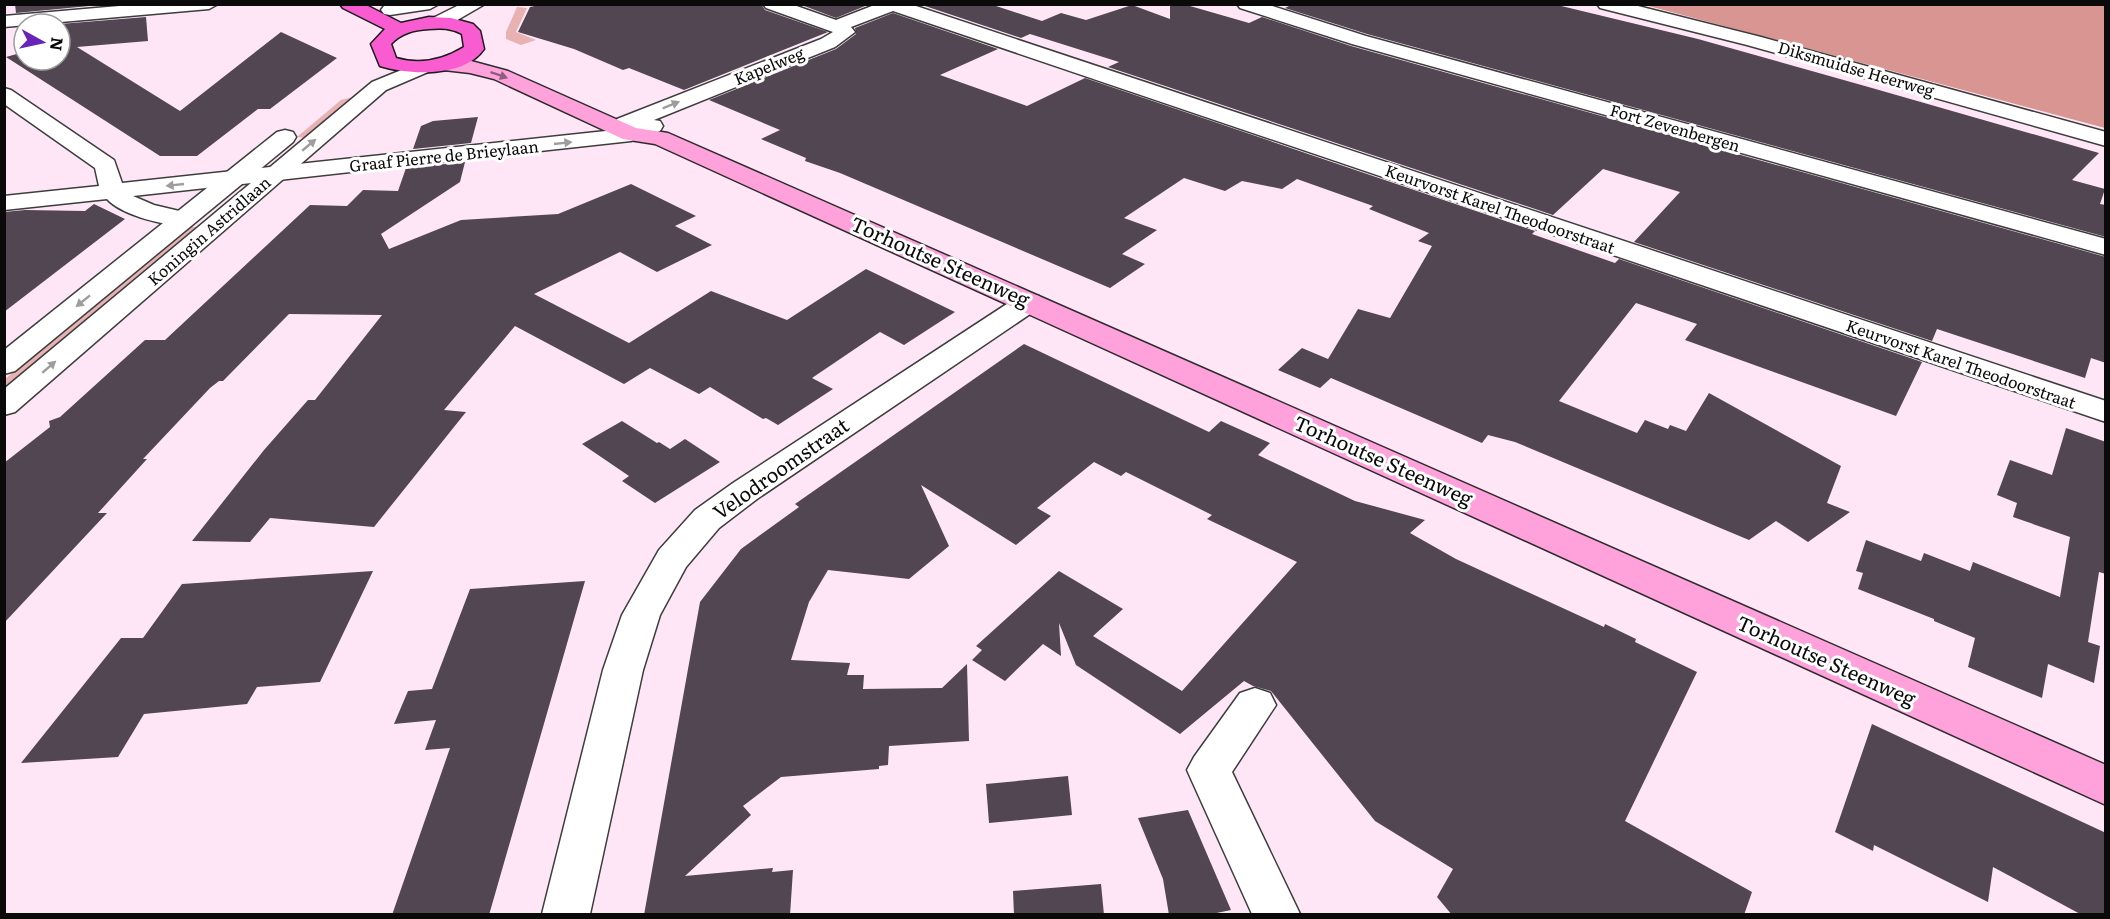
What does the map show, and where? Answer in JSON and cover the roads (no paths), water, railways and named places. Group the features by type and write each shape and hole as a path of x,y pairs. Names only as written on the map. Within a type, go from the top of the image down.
{"main road":[{"path":"349,4 394,26 396,30"},
{"path":"384,7 433,16 453,23 473,40 455,61 432,66 397,66 387,62 381,44 385,37 396,30 433,16"},
{"name":"Torhoutse Steenweg","path":"473,40 510,62 640,129"},
{"name":"Torhoutse Steenweg","path":"432,66 471,67 501,75 640,129 2106,786"}],"street":[{"path":"4,22 209,4"},
{"path":"433,16 476,4"},
{"path":"473,40 495,4"},
{"name":"Kapelweg","path":"772,4 837,32"},
{"name":"Fort Zevenbergen","path":"1246,4 1359,40 2106,248"},
{"name":"Diksmuidse Heerweg","path":"1606,4 1754,41 2106,139"},
{"path":"837,32 895,5"},
{"name":"Keurvorst Karel Theodoorstraat","path":"895,5 2106,412"},
{"name":"Kapelweg","path":"640,129 837,32"},
{"name":"Koningin Astridlaan","path":"4,365 174,218 233,178 385,56"},
{"name":"Koningin Astridlaan","path":"4,405 379,86 432,66"},
{"path":"4,94 106,165 113,192 121,201 174,218"},
{"name":"Graaf Pierre de Brieylaan","path":"113,192 640,129"},
{"path":"4,203 113,192"},
{"name":"Velodroomstraat","path":"566,915 623,670 641,615 672,558 707,519 745,491 1029,302"},
{"path":"1255,705 1209,770 1276,915"}]}
